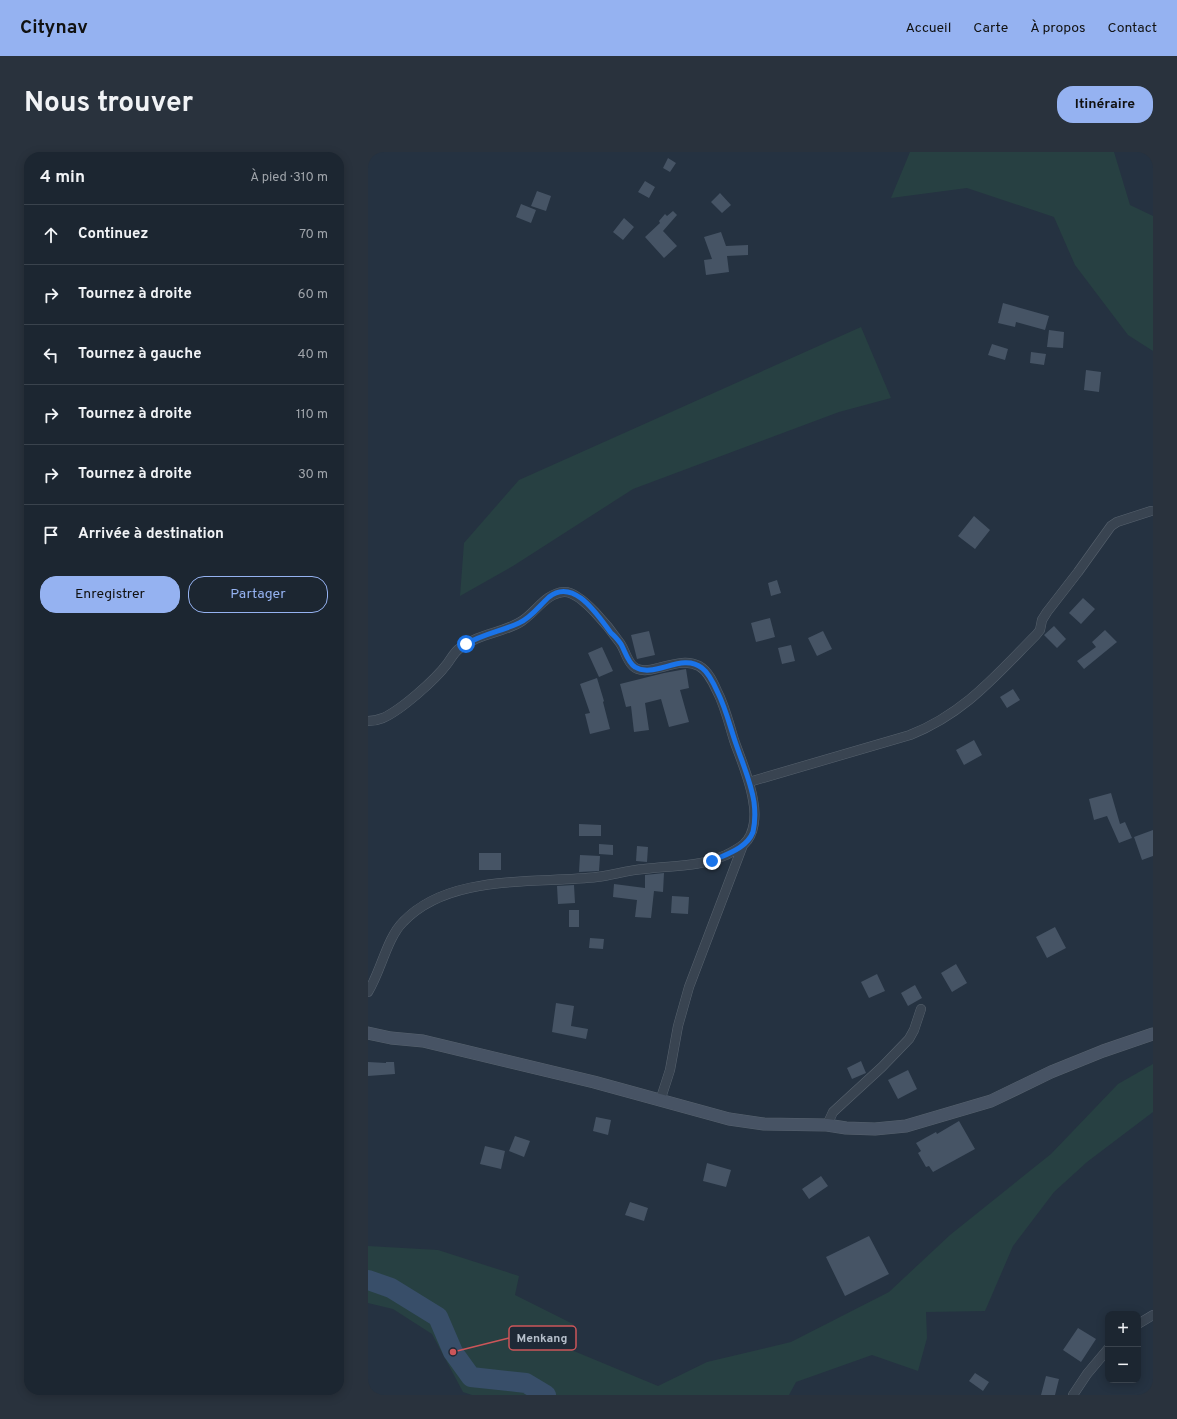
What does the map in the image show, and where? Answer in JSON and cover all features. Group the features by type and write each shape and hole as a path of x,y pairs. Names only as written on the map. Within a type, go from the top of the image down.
{"street":[{"path":"749,782 910,736 927,729 962,707 980,692 1036,635 1040,630 1042,620 1047,612 1111,526 1117,522 1151,511"},
{"path":"368,722 387,716 408,701 432,680 459,648 475,639 520,623 550,596 564,592 572,592 588,604 621,644 633,666 640,670 650,670 677,664 690,663 701,667 710,677 719,693 749,782 754,801 754,824 753,832 743,845 689,986 678,1026 670,1070 660,1101"},
{"path":"368,992 394,933 400,924 420,906 433,900 467,888 489,884 598,877 643,869 697,865 712,861 743,845"},
{"path":"827,1125 833,1112 909,1040 921,1008"},
{"path":"368,1033 391,1038 423,1041 594,1082 729,1119 764,1124 827,1125 846,1128 875,1129 906,1126 991,1101 1102,1051 1153,1034"},
{"path":"1141,1322 1153,1315"},
{"path":"1073,1395 1086,1374 1105,1352"}],"green space":[{"path":"910,152 1114,152 1130,205 1153,216 1153,351 1128,335 1075,265 1054,217 967,188 891,198"},
{"path":"861,327 891,398 839,412 633,489 513,566 460,596 464,543 519,480"},
{"path":"1153,1064 1153,1112 1087,1162 1054,1192 1013,1246 985,1311 926,1312 927,1338 918,1371 872,1355 796,1382 789,1395 472,1395 463,1392 432,1334 393,1309 368,1303 368,1246 438,1250 519,1276 515,1295 573,1324 569,1349 658,1386 707,1362 791,1342 889,1292 950,1235 1051,1154 1118,1084"}],"building":[{"path":"668,158 676,163 670,172 663,168"},
{"path":"645,181 655,187 649,198 638,192"},
{"path":"537,191 551,196 546,211 531,206"},
{"path":"720,193 731,205 722,213 711,202"},
{"path":"521,204 536,210 531,223 516,217"},
{"path":"673,211 677,215 663,231 677,246 664,258 645,237 660,223 659,221 665,214 667,216"},
{"path":"624,218 634,227 623,240 613,232"},
{"path":"721,232 726,246 748,245 748,255 727,256 729,272 706,275 704,260 712,259 704,237"},
{"path":"1003,303 1049,316 1045,330 1016,322 1015,327 998,323"},
{"path":"1049,330 1064,332 1063,348 1047,347"},
{"path":"992,344 1008,349 1005,360 988,355"},
{"path":"1031,352 1046,354 1044,365 1030,363"},
{"path":"1086,370 1101,372 1099,392 1084,390"},
{"path":"974,516 990,530 975,549 958,536"},
{"path":"777,580 781,593 771,596 768,583"},
{"path":"1083,598 1095,609 1081,624 1069,613"},
{"path":"770,618 775,637 756,642 751,623"},
{"path":"1054,626 1066,639 1057,648 1044,635"},
{"path":"1105,630 1117,642 1084,669 1077,661 1096,647 1092,642"},
{"path":"649,631 655,655 637,659 631,635"},
{"path":"823,631 832,649 817,656 808,638"},
{"path":"791,645 795,661 782,664 778,648"},
{"path":"602,647 613,671 599,677 588,653"},
{"path":"686,669 689,688 680,690 689,722 669,727 661,699 645,703 649,730 634,732 631,706 626,707 620,684"},
{"path":"597,678 610,729 590,734 585,714 590,713 580,684"},
{"path":"1013,689 1020,700 1007,708 1000,697"},
{"path":"974,740 982,755 964,765 956,750"},
{"path":"1111,793 1120,824 1125,822 1132,838 1119,843 1107,816 1094,820 1089,799"},
{"path":"579,824 601,825 601,836 579,836"},
{"path":"1153,830 1153,856 1142,860 1134,837"},
{"path":"599,844 613,845 613,855 599,854"},
{"path":"637,846 648,847 647,862 636,861"},
{"path":"479,853 501,853 501,870 479,870"},
{"path":"580,855 600,856 599,871 579,872"},
{"path":"664,873 663,892 654,891 651,918 635,917 637,900 613,897 614,884 645,888 645,875"},
{"path":"574,885 575,903 558,904 557,886"},
{"path":"672,896 689,897 688,914 671,913"},
{"path":"569,910 579,910 579,927 569,927"},
{"path":"1055,927 1066,948 1047,958 1036,937"},
{"path":"590,938 604,939 603,949 589,948"},
{"path":"956,964 967,983 952,992 941,973"},
{"path":"877,974 885,991 869,998 861,982"},
{"path":"915,985 922,998 908,1006 901,993"},
{"path":"556,1003 574,1006 571,1026 588,1029 586,1039 552,1032"},
{"path":"861,1061 866,1073 852,1079 847,1068"},
{"path":"368,1062 394,1062 395,1074 368,1076"},
{"path":"908,1070 917,1089 898,1099 888,1080"},
{"path":"596,1117 611,1120 608,1135 593,1131"},
{"path":"959,1121 975,1149 933,1172 929,1166 926,1167 918,1153 921,1151 916,1143 936,1132 937,1134"},
{"path":"515,1136 530,1141 524,1157 509,1151"},
{"path":"485,1146 505,1151 501,1169 480,1164"},
{"path":"707,1163 731,1170 726,1187 703,1181"},
{"path":"821,1176 828,1186 809,1199 802,1189"},
{"path":"630,1202 648,1208 644,1221 625,1215"},
{"path":"869,1236 889,1274 845,1296 826,1257"},
{"path":"1078,1328 1096,1339 1081,1362 1063,1350"},
{"path":"975,1373 989,1382 983,1391 969,1381"},
{"path":"1046,1376 1059,1379 1055,1395 1041,1395"}],"waterway":[{"path":"368,1280 391,1288 438,1317 453,1352 471,1377 526,1383 546,1395"}],"place":[{"name":"Menkang","path":"453,1352"}],"route":[{"path":"466,644 475,639 520,623 532,614 550,596 557,593 572,592 588,604 621,644 633,666 640,670 650,670 677,664 690,663 701,667 710,677 719,693 754,801 753,832 749,838 743,845 735,850 712,861"}]}
